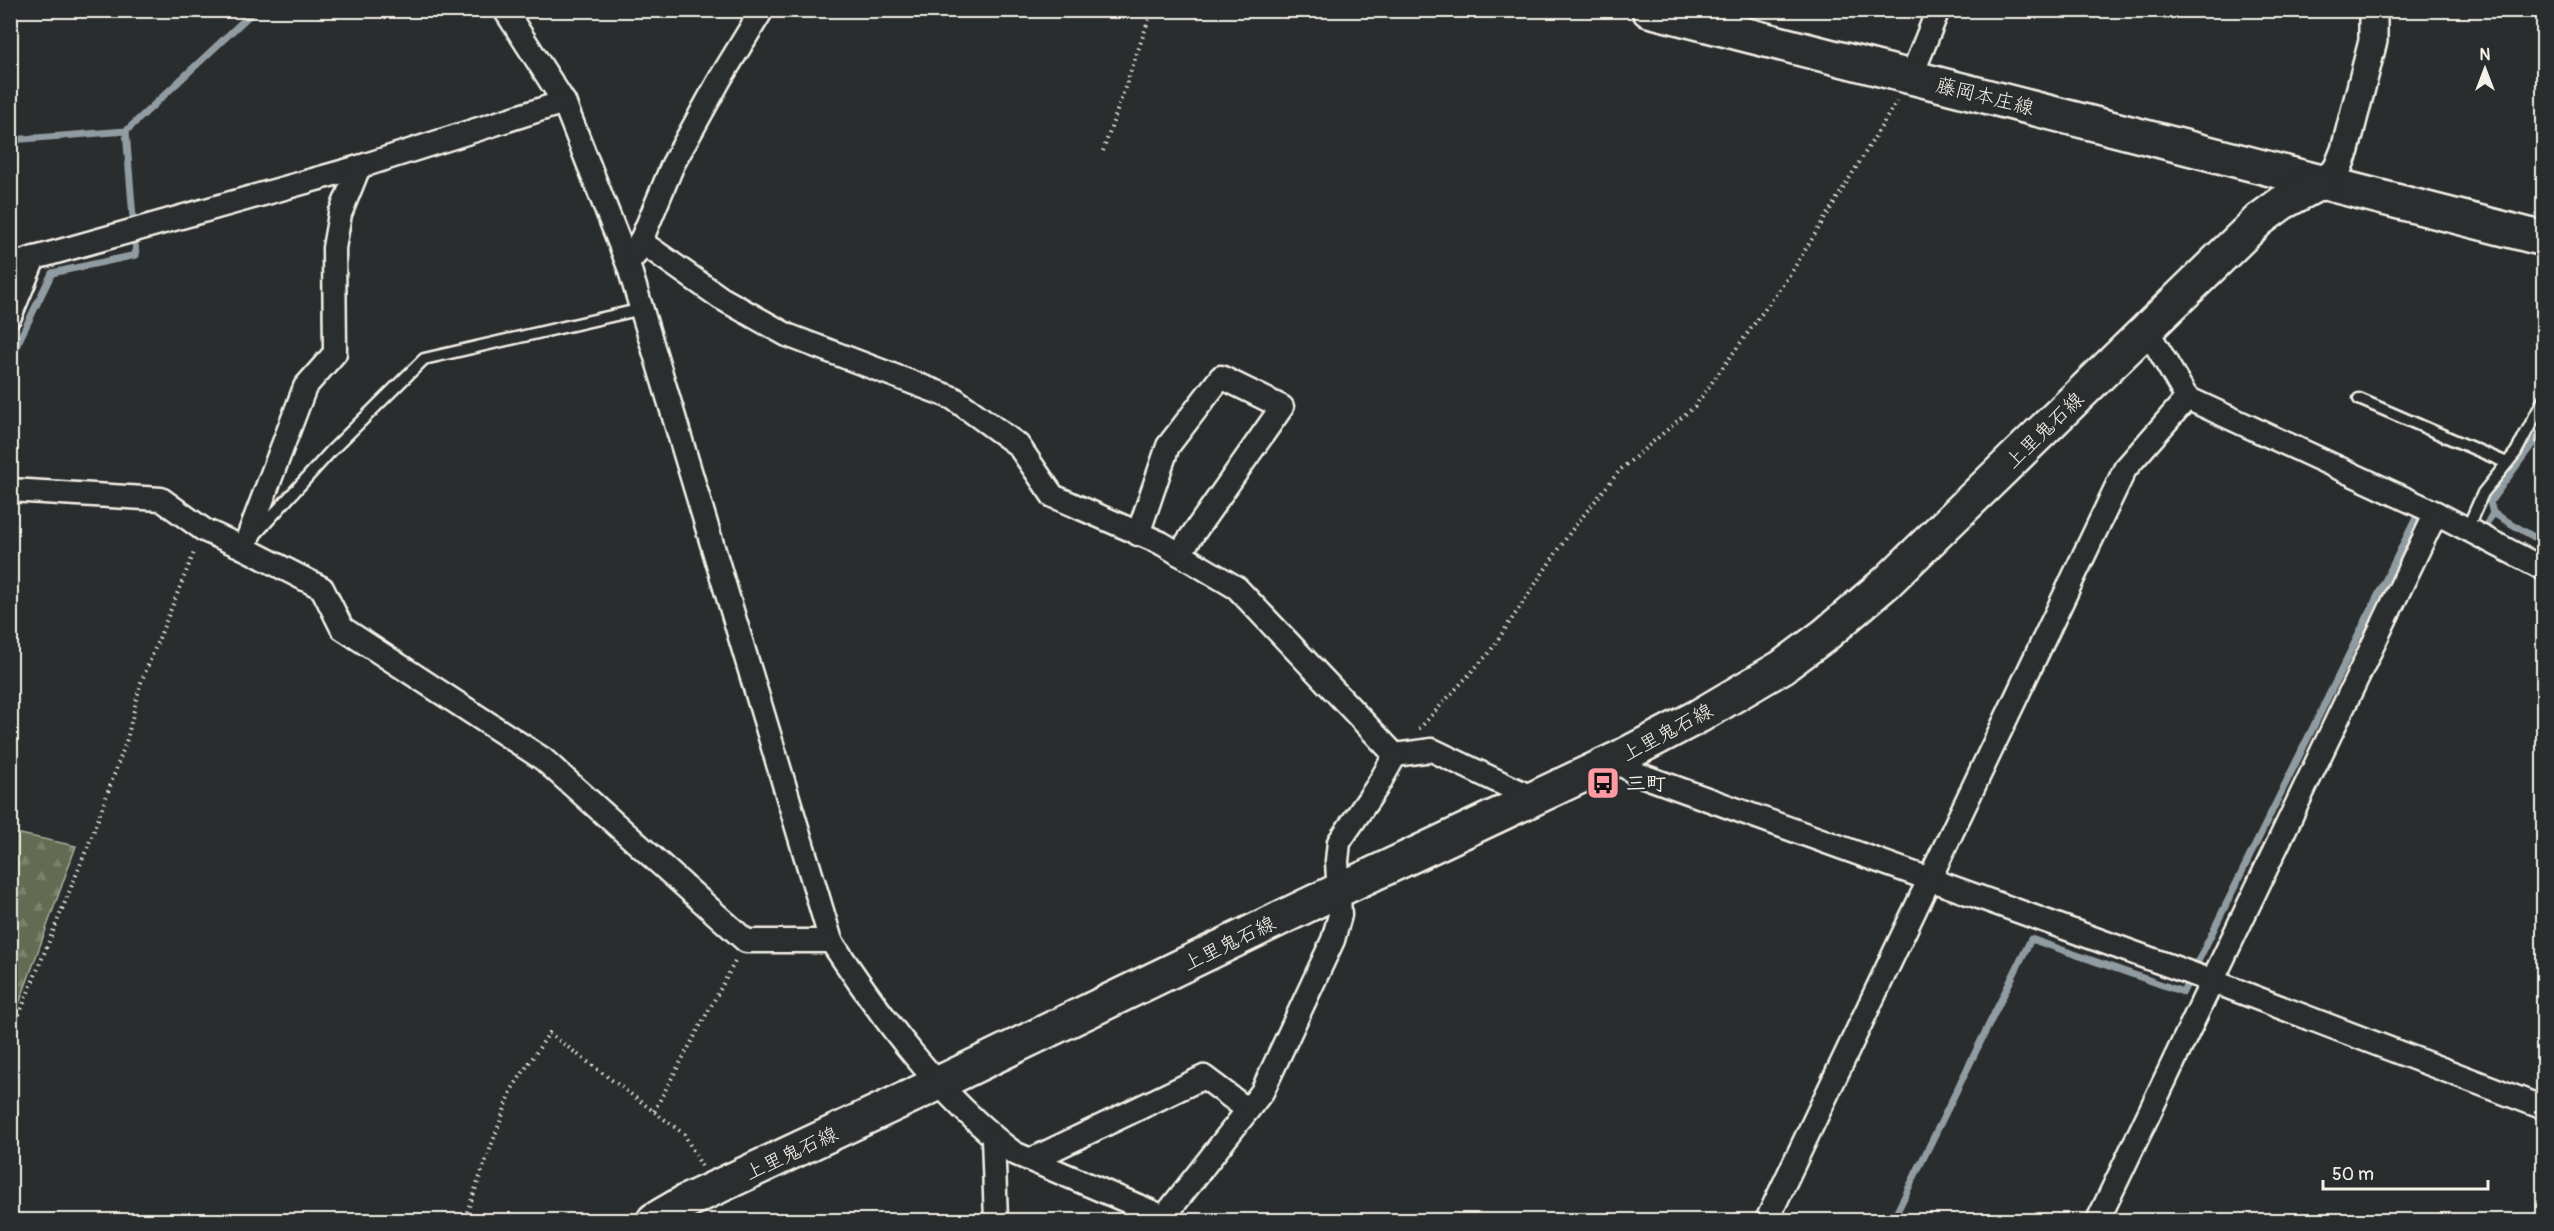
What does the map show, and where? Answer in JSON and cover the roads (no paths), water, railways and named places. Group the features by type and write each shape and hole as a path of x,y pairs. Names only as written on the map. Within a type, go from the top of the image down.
{"main road":[{"name":"藤岡本庄線","path":"1649,10 2321,182"},
{"path":"2321,182 2544,239"},
{"name":"上里鬼石線","path":"654,1221 714,1188 937,1084 1339,890 1535,800 1615,760 1743,691 1782,667 1825,635 1887,582 2259,220 2282,203 2321,182"}],"street":[{"path":"505,10 564,102 629,267 831,941 937,1084 993,1137 1014,1153 1165,1219 1262,1092 1333,939 1340,915 1337,861 1339,842 1377,787 1395,755"},
{"path":"629,267 673,164 720,79 762,10"},
{"path":"1911,77 1938,10"},
{"path":"2321,182 2337,170 2346,150 2373,40 2373,10"},
{"path":"10,265 359,167 564,102"},
{"path":"244,548 305,387 335,353 334,248 340,214 359,167"},
{"path":"640,241 722,298 787,335 953,398 1018,445 1053,496 1179,554 1237,588 1395,755"},
{"path":"10,316 34,258"},
{"path":"2146,330 2187,398 2436,513 2544,569"},
{"path":"1138,534 1168,446 1221,377 1282,407 1179,554"},
{"path":"1767,1221 2125,469 2187,398"},
{"path":"10,490 161,499 204,530 322,588 342,628 543,759 746,941 831,941"},
{"path":"2098,1221 2436,513"},
{"path":"1395,755 1432,750 1535,800"},
{"path":"1615,760 1635,773 2212,981 2544,1108"},
{"path":"1031,1161 1204,1077 1248,1110"},
{"path":"993,1137 996,1221"}],"lane":[{"path":"244,548 331,451 424,359 642,309"},
{"path":"2359,399 2507,463"},
{"path":"2467,529 2483,493 2516,452 2544,399"}],"waterway":[{"path":"10,140 126,131 255,10"},
{"path":"10,359 52,273 136,255 126,131"},
{"path":"2481,534 2493,513 2490,502 2544,428"},
{"path":"2493,513 2544,543"},
{"path":"1893,1220 2031,939 2183,992 2416,518 2427,523"}],"place":[{"name":"三町","path":"1603,783"}]}
